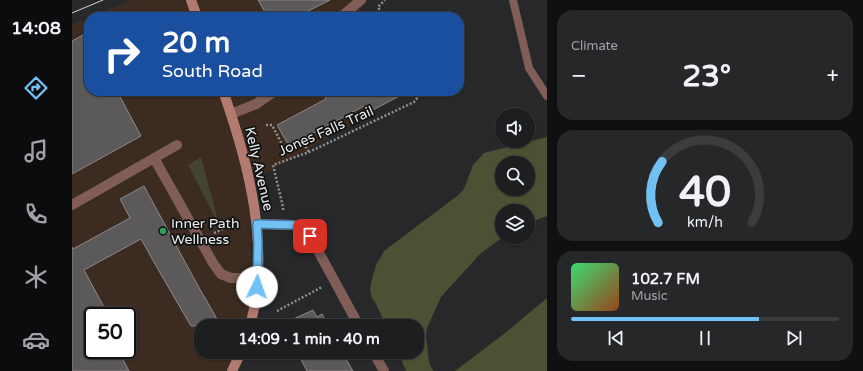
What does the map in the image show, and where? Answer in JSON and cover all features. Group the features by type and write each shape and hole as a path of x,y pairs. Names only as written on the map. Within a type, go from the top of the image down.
{"main road":[{"path":"191,0 195,12"},
{"name":"Kelly Avenue","path":"225,96 242,153 252,194 257,224 258,278 251,319"},
{"path":"232,371 238,359"}],"street":[{"path":"347,12 361,0"},
{"path":"231,114 256,104 268,96"},
{"path":"72,205 177,145"},
{"path":"154,158 213,263 221,274 231,278 258,278"},
{"path":"257,224 293,225 302,228 310,236 355,319"},
{"path":"377,359 384,371"}],"lane":[{"path":"513,0 529,68 547,96"}],"path":[{"path":"381,12 378,7 385,0"},
{"name":"Jones Falls Trail","path":"283,207 273,165 309,152 414,102 418,96"},
{"path":"266,125 272,125 286,152 303,143 309,152"},
{"path":"214,233 232,225"},
{"path":"277,311 322,287"}],"shaded area":[{"path":"131,0 367,0 358,6 361,12 101,12"},
{"path":"84,19 84,96 400,96 250,183 250,319 194,319 194,359 232,359 226,371 72,371 72,24"}],"green space":[{"path":"547,137 547,216 535,220 535,204 495,204 495,243 480,254 441,297 427,328 426,336 429,362 434,371 406,371 401,359 424,359 424,319 383,319 370,291 376,265 384,251 457,196 464,189 473,165 484,153 504,148 535,148 535,140"},
{"path":"201,157 219,225 188,165"},
{"path":"547,298 547,371 455,371 505,333"}],"building":[{"path":"258,0 330,0 306,12 265,12"},
{"path":"83,35 84,37 84,96 120,96 141,136 72,174 72,41"},
{"path":"324,96 399,96 367,113 364,106 289,146 277,125 326,99"},
{"path":"144,186 217,319 194,319 194,326 191,326 141,239 84,270 104,307 84,307 84,359 123,359 129,371 72,371 72,247 73,249 130,218 120,199"},
{"path":"313,310 317,317 322,314 324,319 294,319"},
{"path":"301,359 346,359 353,371 307,371"}],"tram line":[{"path":"72,13 103,0"}],"place":[{"name":"Inner Path Wellness","path":"163,231"}],"route":[{"path":"257,287 257,224 293,225 302,228 310,236"}]}
